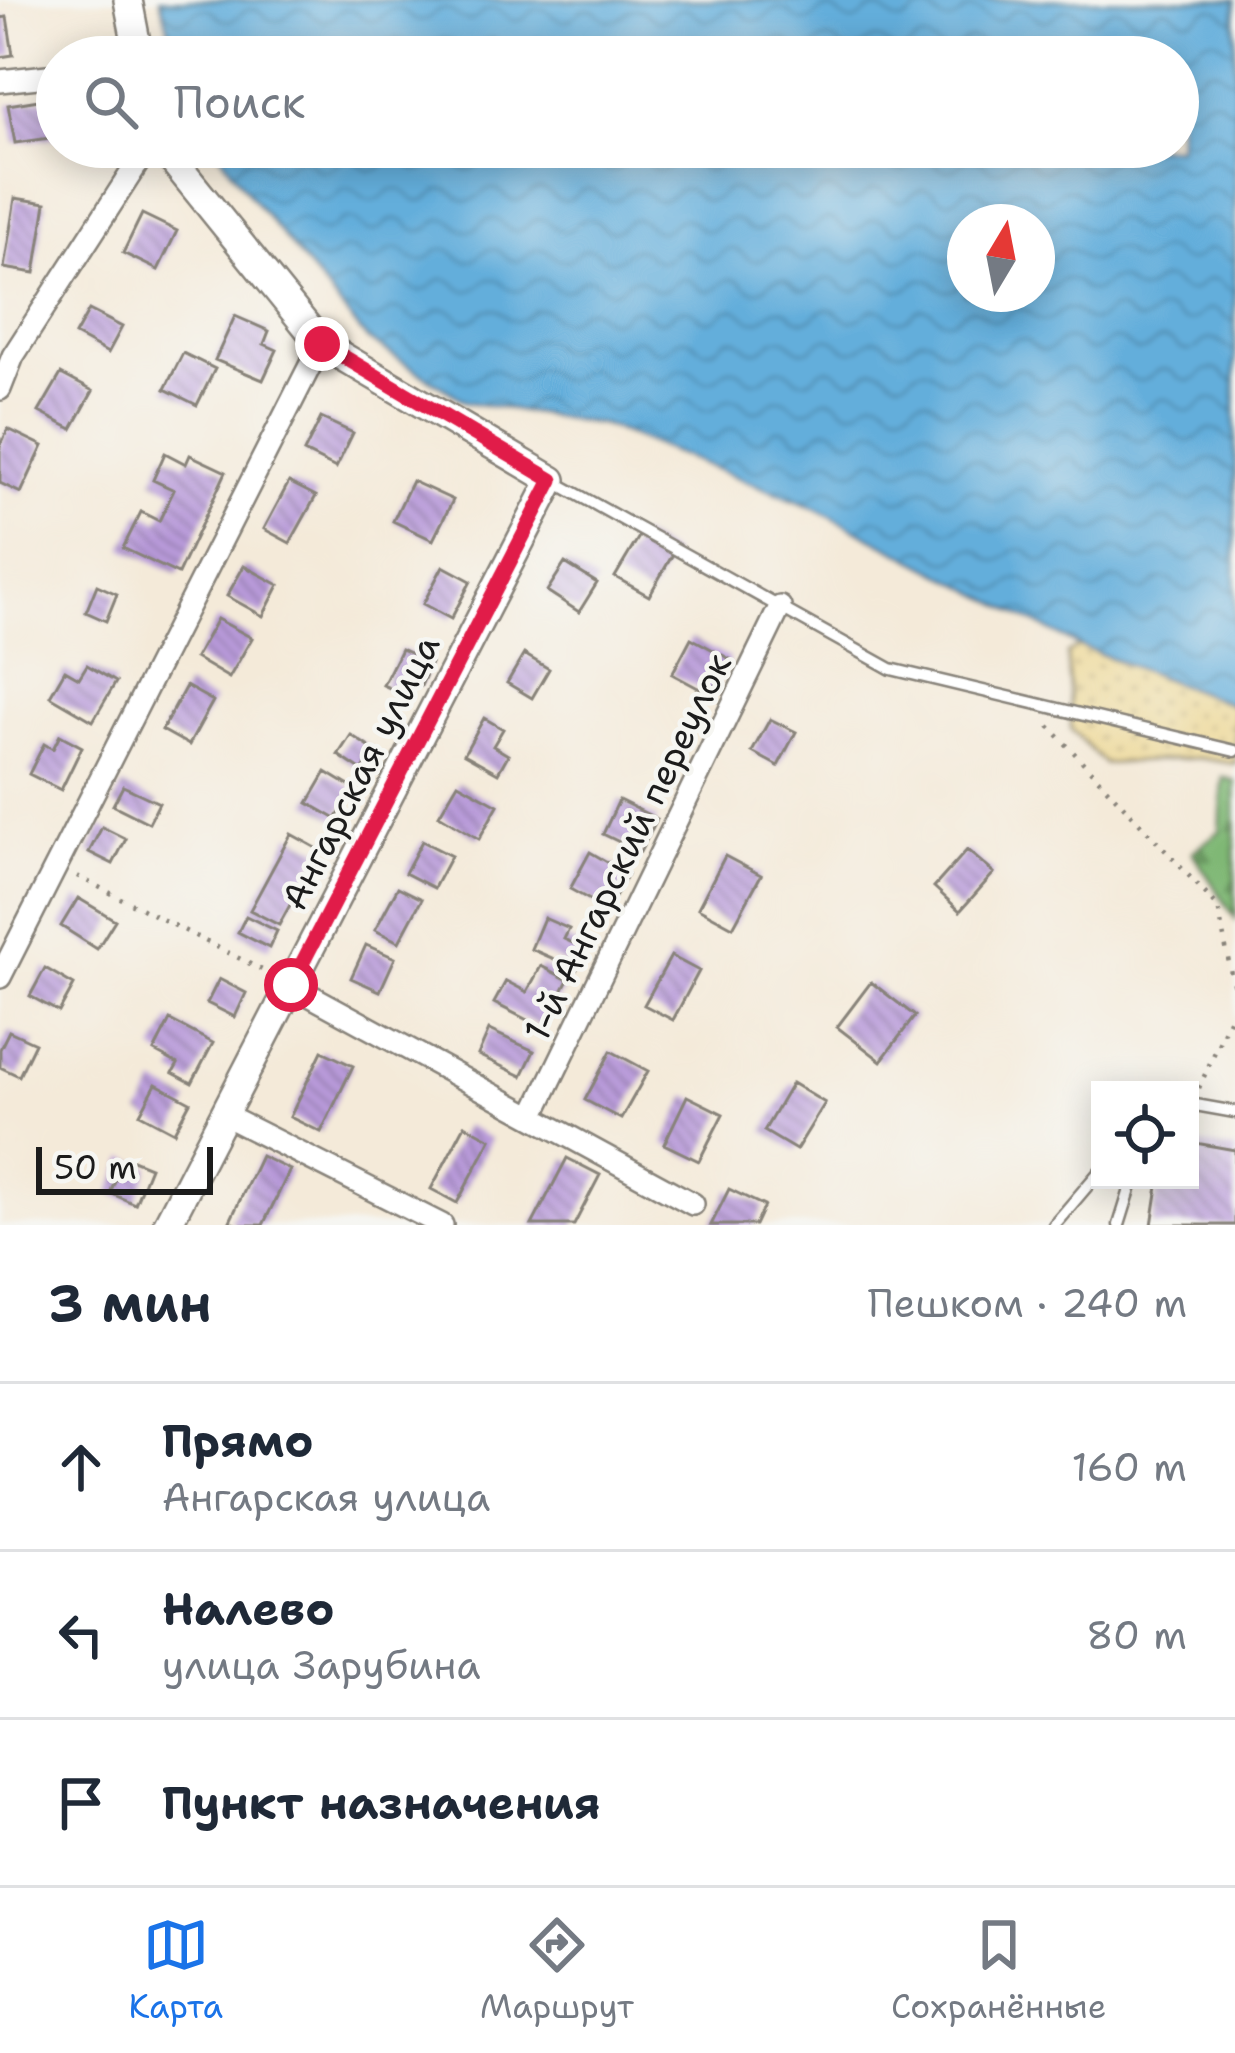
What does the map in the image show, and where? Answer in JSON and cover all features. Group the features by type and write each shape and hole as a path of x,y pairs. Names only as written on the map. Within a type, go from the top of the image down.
{"street":[{"path":"128,0 135,36"},
{"path":"0,81 36,78"},
{"path":"0,389 7,355 134,168"},
{"path":"179,168 322,344 552,480"},
{"path":"0,977 322,344"},
{"name":"Ангарская улица","path":"167,1225 552,480"},
{"name":"1-й Ангарский переулок","path":"532,1116 780,607"},
{"path":"291,985 693,1204"},
{"path":"224,1114 442,1225"}],"lane":[{"path":"552,480 891,669 1235,751"},
{"path":"1199,1105 1235,1112"},
{"path":"1054,1225 1091,1182"},
{"path":"1119,1225 1130,1189"}],"path":[{"path":"1026,701 1218,907 1235,994"},
{"path":"57,865 291,985"},
{"path":"1199,1086 1235,1006"}],"green space":[{"path":"1223,777 1235,781 1235,918 1192,852 1220,831"}],"sand":[{"path":"1079,646 1235,706 1235,764 1198,758 1104,764 1071,729 1067,653"}],"water":[{"path":"160,0 1235,0 1235,706 1079,646 815,508 604,425 466,402 366,338 230,168 1199,168 1199,36 171,36"}],"building":[{"path":"7,17 13,55 0,57 0,18"},
{"path":"36,100 36,140 15,143 8,105"},
{"path":"15,198 46,203 35,273 4,268"},
{"path":"142,214 177,231 158,270 123,253"},
{"path":"89,310 122,327 108,353 75,335"},
{"path":"235,316 269,331 264,344 277,350 263,380 215,360"},
{"path":"183,353 215,369 197,405 165,389"},
{"path":"61,374 93,391 72,429 39,412"},
{"path":"321,418 353,433 336,468 304,452"},
{"path":"8,429 43,446 21,493 0,483 0,447"},
{"path":"165,453 186,464 190,455 226,472 178,574 123,548 141,512 159,521 174,490 153,480"},
{"path":"412,481 453,500 433,540 393,521"},
{"path":"289,482 316,496 290,543 264,529"},
{"path":"640,535 673,554 649,596 615,577"},
{"path":"565,563 597,583 579,612 547,591"},
{"path":"244,566 279,585 263,616 227,596"},
{"path":"443,566 471,581 451,619 423,604"},
{"path":"97,585 117,594 106,621 86,612"},
{"path":"217,619 252,638 229,678 195,658"},
{"path":"691,638 730,659 711,695 672,674"},
{"path":"401,649 431,663 421,686 408,680 401,693 383,685"},
{"path":"524,654 549,669 532,698 507,683"},
{"path":"87,665 116,682 93,721 50,696 65,670 79,678"},
{"path":"186,686 213,701 189,745 162,730"},
{"path":"484,718 503,729 493,746 508,755 498,773 464,754"},
{"path":"770,719 796,732 778,766 752,752"},
{"path":"60,735 82,747 61,790 29,774 44,744 53,749"},
{"path":"351,735 375,751 362,771 338,755"},
{"path":"326,772 354,789 336,819 308,803"},
{"path":"458,783 498,805 479,839 439,815"},
{"path":"123,786 159,803 149,823 113,805"},
{"path":"619,800 657,819 640,852 603,834"},
{"path":"102,827 126,839 113,864 89,852"},
{"path":"291,834 320,850 279,925 250,910"},
{"path":"422,841 451,856 434,888 405,873"},
{"path":"967,850 994,873 960,911 934,887"},
{"path":"590,852 628,874 608,910 570,889"},
{"path":"725,856 761,875 733,927 698,908"},
{"path":"398,887 422,899 399,942 375,930"},
{"path":"78,898 115,920 97,949 61,926"},
{"path":"246,916 277,931 269,948 238,932"},
{"path":"544,918 569,929 564,939 586,949 577,969 531,949"},
{"path":"366,945 395,958 380,991 351,978"},
{"path":"671,956 699,971 673,1020 644,1005"},
{"path":"541,966 568,980 543,1028 494,1003 506,981 527,992"},
{"path":"45,968 74,985 59,1012 30,996"},
{"path":"219,979 246,993 235,1017 207,1003"},
{"path":"871,982 915,1016 881,1061 837,1027"},
{"path":"170,1020 213,1043 192,1083 173,1073 178,1064 154,1051"},
{"path":"489,1030 534,1051 522,1076 478,1055"},
{"path":"9,1031 35,1043 19,1076 0,1067 0,1049"},
{"path":"322,1051 353,1066 321,1132 290,1117"},
{"path":"611,1051 648,1071 621,1119 585,1100"},
{"path":"792,1083 825,1103 796,1150 764,1131"},
{"path":"156,1084 190,1102 174,1132 140,1114"},
{"path":"687,1096 723,1114 699,1161 664,1144"},
{"path":"465,1125 491,1139 457,1203 431,1189"},
{"path":"1199,1144 1235,1150 1235,1225 1152,1225 1158,1189 1199,1189"},
{"path":"261,1156 290,1170 263,1225 238,1225 230,1221"},
{"path":"125,1157 150,1167 135,1204 110,1193"},
{"path":"567,1158 600,1175 574,1225 532,1225"},
{"path":"729,1189 764,1206 755,1225 711,1225"}],"route":[{"path":"291,985 552,480 322,344"}]}
